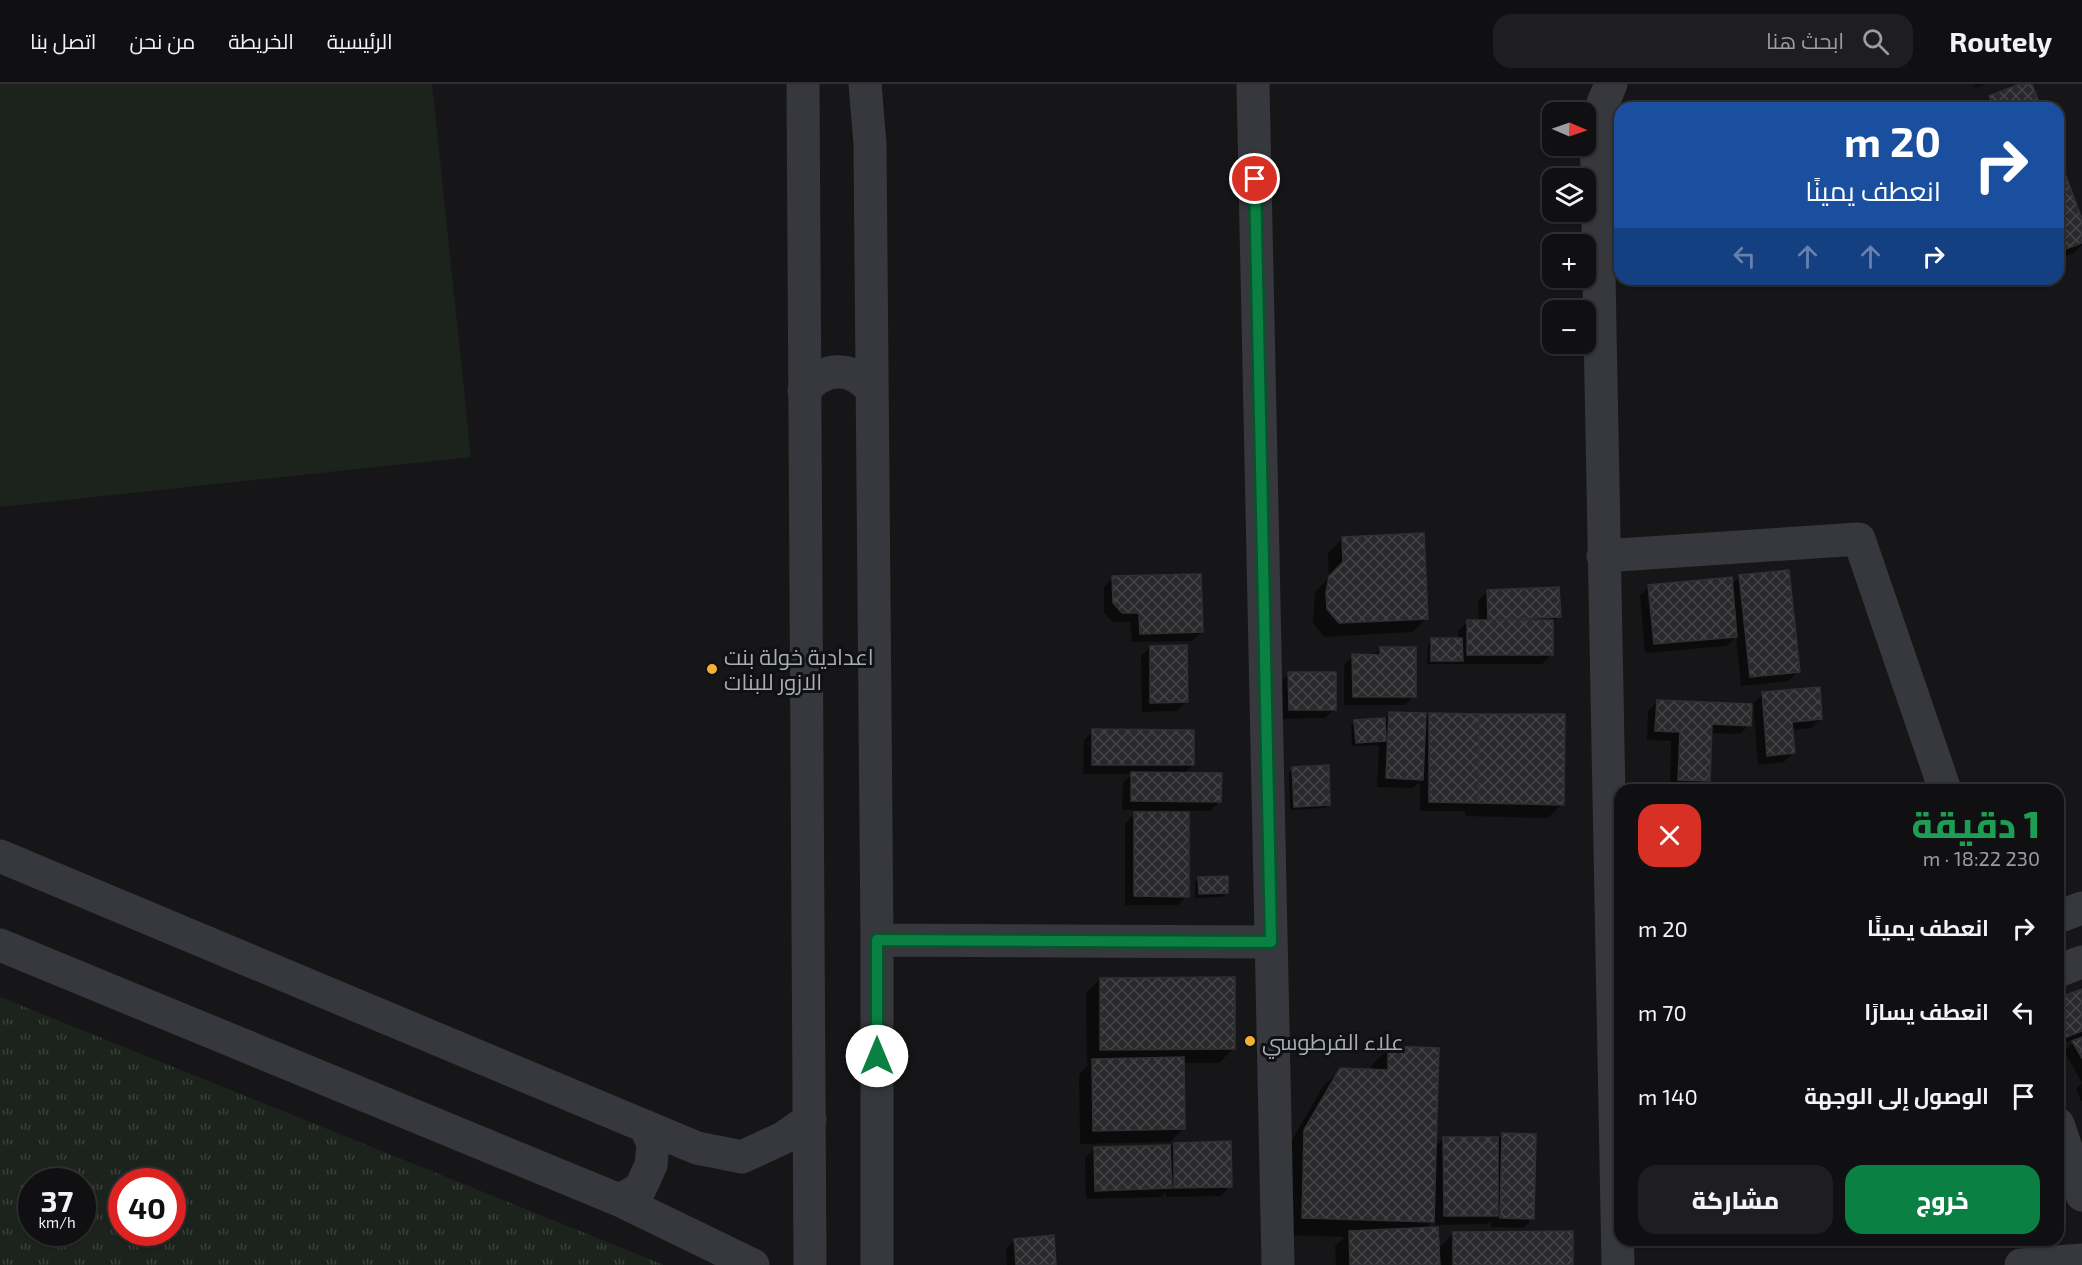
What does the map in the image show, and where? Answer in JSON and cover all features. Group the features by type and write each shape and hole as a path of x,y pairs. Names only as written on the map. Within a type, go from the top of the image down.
{"street":[{"path":"803,84 810,1265"},
{"path":"865,84 870,144 877,940 877,1265"},
{"path":"1253,84 1278,1265"},
{"path":"1611,84 1596,120 1614,1076"},
{"path":"804,391 824,373 838,370 857,376 872,390"},
{"path":"1603,556 1859,539 1943,784"},
{"path":"0,856 697,1148 742,1157 783,1138 810,1119"},
{"path":"2064,915 2082,908"},
{"path":"877,940 1271,942"},
{"path":"0,945 619,1200 753,1265"},
{"path":"2064,969 2082,962"},
{"path":"619,1200 640,1189 651,1165 653,1144 645,1126"},
{"path":"2064,1142 2082,1195"},
{"path":"1618,1246 1618,1265"},
{"path":"2021,1265 2082,1260"}],"green space":[{"path":"0,84 432,84 471,457 0,507"},
{"path":"0,997 664,1265 0,1265"}],"building":[{"path":"2020,84 2032,84 2039,102 1992,102 1989,96"},
{"path":"2064,171 2082,219 2082,243 2064,250"},
{"path":"1424,533 1428,619 1339,623 1327,609 1326,593 1329,576 1343,562 1342,537"},
{"path":"1789,570 1800,672 1750,677 1739,575"},
{"path":"1201,574 1203,632 1140,634 1139,613 1122,613 1113,603 1112,576"},
{"path":"1732,577 1737,637 1654,644 1648,585"},
{"path":"1559,587 1561,617 1488,620 1487,590"},
{"path":"1467,620 1553,620 1553,655 1467,655"},
{"path":"1431,638 1462,638 1463,661 1431,661"},
{"path":"1187,645 1188,702 1150,703 1150,646"},
{"path":"1380,647 1416,647 1416,697 1353,697 1352,654 1380,655"},
{"path":"1288,672 1336,672 1336,710 1289,710"},
{"path":"1820,687 1822,719 1792,722 1795,753 1767,756 1762,692"},
{"path":"1657,700 1752,704 1751,726 1712,724 1710,781 1678,780 1680,732 1655,731"},
{"path":"1389,712 1426,713 1423,780 1386,778"},
{"path":"1429,713 1479,714 1478,803 1429,802"},
{"path":"1479,714 1565,714 1564,805 1478,803"},
{"path":"1385,718 1386,741 1356,743 1354,720"},
{"path":"1092,729 1194,730 1194,765 1092,765"},
{"path":"1329,765 1330,805 1294,807 1292,767"},
{"path":"1131,772 1222,773 1221,802 1131,801"},
{"path":"1134,812 1189,812 1189,897 1134,896"},
{"path":"1228,876 1228,893 1199,894 1198,877"},
{"path":"1235,977 1235,1049 1100,1050 1100,978"},
{"path":"2082,989 2082,1031 2064,1038 2064,996"},
{"path":"2082,1037 2082,1058 2072,1041"},
{"path":"1388,1046 1439,1048 1434,1222 1302,1218 1304,1130 1340,1068 1388,1070"},
{"path":"1184,1057 1185,1129 1093,1131 1092,1059"},
{"path":"1502,1133 1536,1134 1534,1219 1500,1218"},
{"path":"1443,1137 1498,1137 1498,1216 1444,1216"},
{"path":"1231,1141 1232,1187 1174,1188 1174,1143"},
{"path":"1170,1145 1172,1188 1095,1191 1094,1147"},
{"path":"1438,1227 1440,1265 1350,1265 1349,1231"},
{"path":"1573,1231 1573,1265 1453,1265 1453,1232"},
{"path":"1054,1235 1056,1265 1016,1265 1014,1239"}],"place":[{"name":"اعدادية خولة بنت الازور للبنات","path":"712,669"},
{"name":"علاء الفرطوسي","path":"1250,1041"}],"route":[{"path":"877,1056 877,940 1271,942 1255,179"}]}
